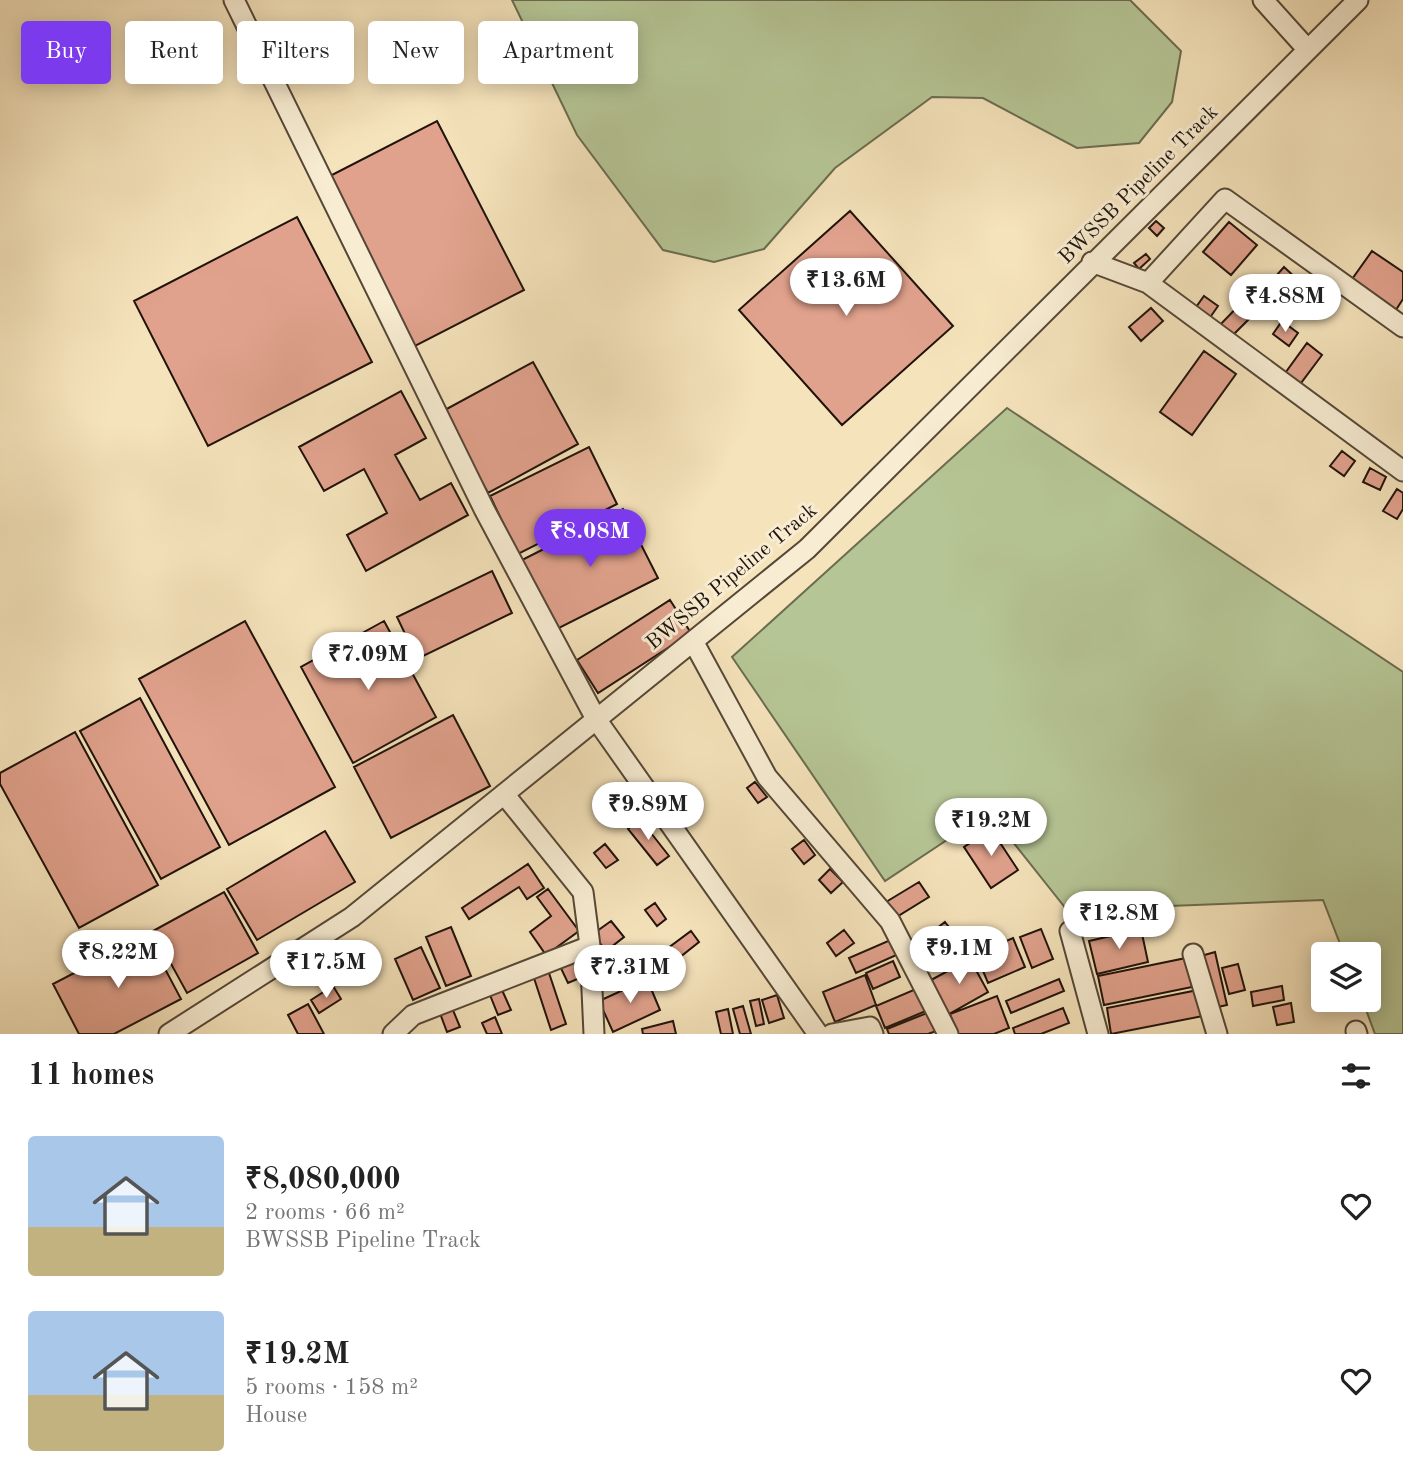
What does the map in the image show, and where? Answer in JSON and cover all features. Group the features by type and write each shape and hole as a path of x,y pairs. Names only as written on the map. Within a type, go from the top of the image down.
{"street":[{"path":"234,0 484,509 596,719 818,1034"},
{"path":"1263,0 1308,50"},
{"name":"BWSSB Pipeline Track","path":"169,1034 352,917 807,549 1092,262 1358,0"},
{"path":"1148,282 1225,199 1403,327"},
{"path":"1092,262 1148,282 1403,471"},
{"path":"693,641 767,777 890,921 948,1034"},
{"path":"504,794 583,892 590,946 594,1034"},
{"path":"1070,931 1098,1034"},
{"path":"393,1034 413,1015 590,946"},
{"path":"1193,954 1217,1034"},
{"path":"832,1034 870,1027 873,1034"}],"green space":[{"path":"512,0 1130,0 1181,51 1172,102 1139,143 1077,148 983,98 932,97 835,168 764,249 714,262 663,250 577,135 552,84 638,84 638,21 522,21"},
{"path":"1007,408 1403,672 1403,1034 1375,1034 1367,1012 1381,1012 1381,942 1339,942 1323,900 1067,910 989,812 885,881 732,657"}],"building":[{"path":"437,121 524,290 415,346 328,177"},
{"path":"850,211 953,326 842,425 739,310"},
{"path":"297,217 372,362 208,446 134,301"},
{"path":"1156,221 1164,228 1157,236 1149,228"},
{"path":"1229,222 1257,245 1231,275 1203,252"},
{"path":"1372,251 1403,272 1403,299 1394,313 1350,282"},
{"path":"1146,254 1150,259 1139,269 1134,263"},
{"path":"1284,267 1299,281 1282,298 1268,285"},
{"path":"1204,296 1218,306 1209,319 1194,310"},
{"path":"1248,296 1260,308 1230,338 1218,327"},
{"path":"1151,308 1163,321 1141,341 1129,327"},
{"path":"1282,321 1298,333 1289,346 1273,334"},
{"path":"1307,343 1322,355 1298,387 1283,376"},
{"path":"1204,351 1236,374 1192,435 1160,412"},
{"path":"533,362 578,444 488,493 443,411"},
{"path":"401,391 426,438 395,455 420,500 451,483 468,515 366,571 347,535 387,513 364,469 324,491 299,447"},
{"path":"589,447 617,504 518,554 490,496"},
{"path":"1342,451 1355,461 1344,476 1330,466"},
{"path":"1370,468 1386,477 1380,490 1363,482"},
{"path":"1397,489 1403,493 1403,509 1397,519 1383,511"},
{"path":"623,509 658,578 557,629 522,560"},
{"path":"492,571 512,613 417,659 397,617"},
{"path":"670,600 691,633 598,693 577,660"},
{"path":"245,621 335,787 229,845 139,679"},
{"path":"384,621 436,717 353,763 301,667"},
{"path":"140,698 220,847 161,879 80,731"},
{"path":"453,715 490,786 391,838 354,767"},
{"path":"75,732 158,885 79,928 0,784 0,773"},
{"path":"755,782 767,797 758,803 747,788"},
{"path":"640,819 669,856 657,865 628,829"},
{"path":"991,829 1018,870 991,888 964,847"},
{"path":"325,831 355,882 257,940 227,889"},
{"path":"804,840 815,855 804,864 792,849"},
{"path":"605,844 618,860 606,868 594,853"},
{"path":"528,864 544,888 527,899 519,887 469,919 462,908"},
{"path":"830,869 843,882 831,893 819,880"},
{"path":"919,882 929,897 890,921 881,905"},
{"path":"548,889 579,931 546,955 530,932 551,916 537,897"},
{"path":"224,892 258,953 187,993 153,931"},
{"path":"655,903 666,919 657,926 645,910"},
{"path":"611,921 624,937 606,951 593,934"},
{"path":"945,922 956,936 947,943 936,929"},
{"path":"451,927 471,976 446,986 426,937"},
{"path":"1041,929 1053,959 1032,968 1020,937"},
{"path":"1141,929 1148,962 1097,974 1089,941"},
{"path":"844,930 854,943 836,956 827,943"},
{"path":"691,931 699,942 665,969 656,957"},
{"path":"147,935 181,999 114,1034 79,1034 53,984"},
{"path":"895,938 901,953 856,973 849,958"},
{"path":"1013,938 1025,967 988,983 976,954"},
{"path":"421,947 440,988 413,1000 395,959"},
{"path":"1215,952 1227,1005 1213,1008 1201,956"},
{"path":"578,953 587,975 568,983 558,962"},
{"path":"1186,958 1192,987 1104,1005 1098,976"},
{"path":"970,959 988,992 949,1014 931,980"},
{"path":"893,961 900,977 873,989 866,973"},
{"path":"1238,964 1245,990 1229,994 1222,968"},
{"path":"547,967 566,1024 551,1030 532,972"},
{"path":"865,975 876,1005 835,1022 823,992"},
{"path":"647,979 660,1010 613,1032 599,1001"},
{"path":"1059,979 1064,991 1011,1013 1006,1001"},
{"path":"333,986 341,999 319,1013 311,1000"},
{"path":"923,986 933,1008 885,1028 876,1006"},
{"path":"1282,986 1284,1000 1253,1006 1251,992"},
{"path":"502,990 511,1010 498,1015 490,995"},
{"path":"1198,990 1203,1016 1111,1034 1107,1008"},
{"path":"777,995 784,1018 769,1023 762,1000"},
{"path":"997,996 1009,1028 994,1034 958,1034 950,1014"},
{"path":"759,999 764,1024 756,1026 750,1001"},
{"path":"450,1003 460,1027 447,1032 438,1008"},
{"path":"1291,1003 1294,1022 1277,1025 1273,1007"},
{"path":"308,1004 324,1034 298,1034 288,1015"},
{"path":"743,1006 751,1034 740,1034 733,1009"},
{"path":"1063,1008 1069,1023 1041,1034 1015,1034 1013,1028"},
{"path":"728,1009 733,1034 721,1034 716,1012"},
{"path":"932,1011 939,1030 928,1034 889,1034 887,1029"},
{"path":"495,1017 502,1034 487,1034 482,1023"},
{"path":"673,1021 676,1034 643,1034 642,1029"}]}
